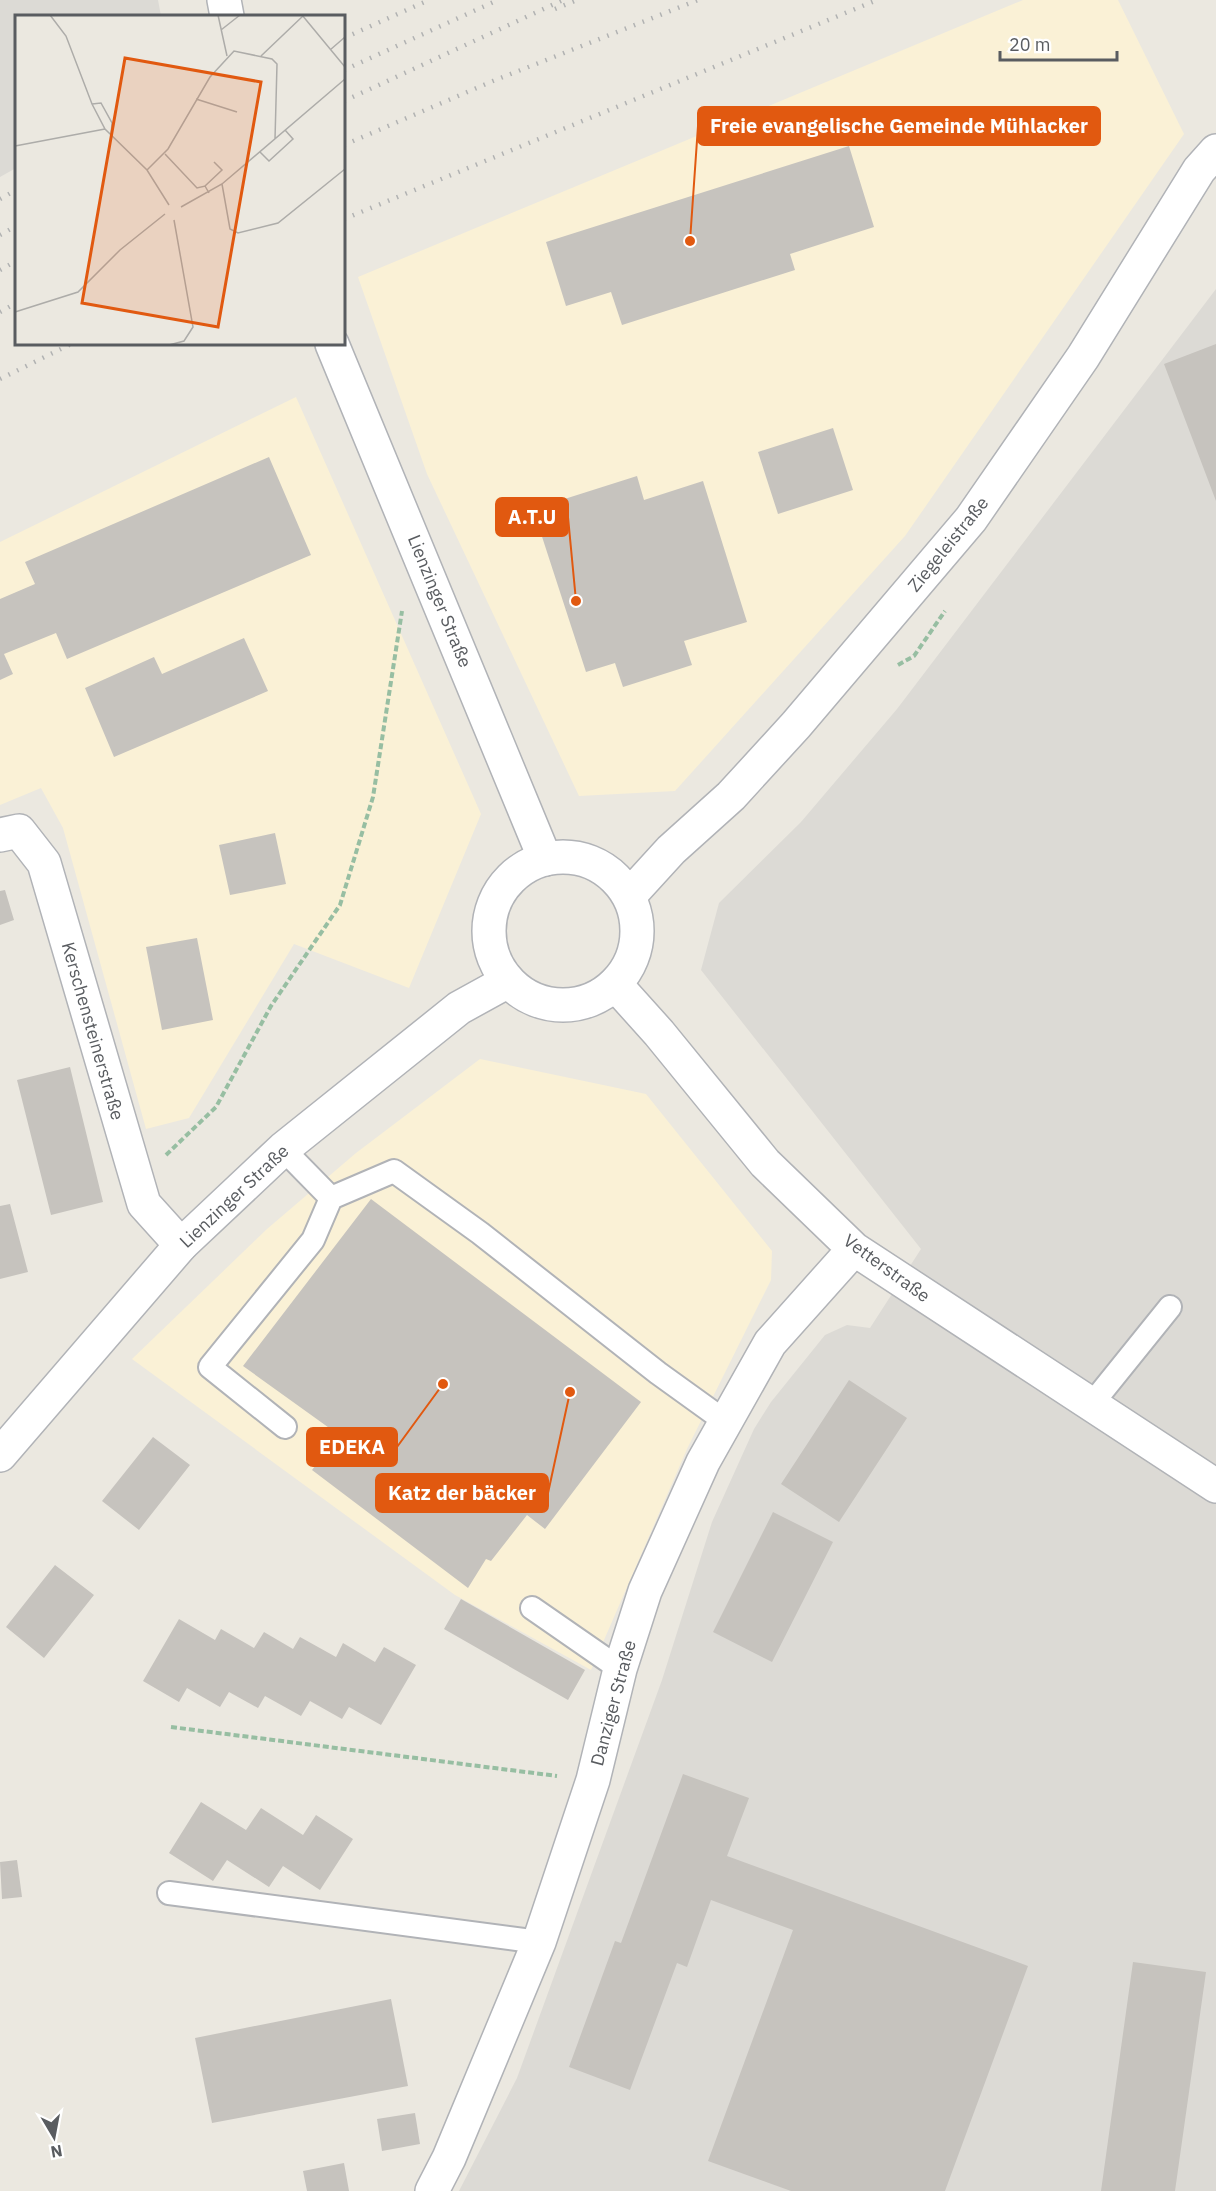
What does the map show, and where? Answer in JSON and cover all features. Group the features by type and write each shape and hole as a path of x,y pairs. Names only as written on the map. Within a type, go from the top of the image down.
{"street":[{"path":"224,0 227,15"},
{"name":"Ziegeleistraße","path":"629,896 671,850 731,796 796,725 971,519 1083,357 1199,170 1216,151"},
{"name":"Lienzinger Straße","path":"334,348 545,859"},
{"name":"Kerschensteinerstraße","path":"0,835 19,831 44,863 144,1204 181,1245"},
{"path":"570,856 594,863 614,877 629,896 636,919 636,943 629,965 615,984 595,998 572,1004 549,1004 526,996 508,981 494,960 488,934 491,910 503,886 521,869 545,859 570,856"},
{"name":"Lienzinger Straße","path":"0,1455 181,1245 283,1149 459,1008 508,981"},
{"name":"Vetterstraße","path":"615,984 659,1033 765,1163 854,1249 1216,1486"},
{"name":"Danziger Straße","path":"432,2191 449,2158 539,1942 593,1780 620,1669 645,1591 703,1462 770,1343 854,1249"}],"lane":[{"path":"283,1149 331,1198"},
{"path":"285,1427 210,1367 314,1240 331,1198 394,1171 480,1233 658,1373 726,1422"},
{"path":"1091,1404 1170,1307"},
{"path":"532,1608 620,1669"},
{"path":"169,1893 539,1942"}],"path":[{"path":"137,1180 216,1107 271,1006 340,905 373,797 402,610"},
{"path":"171,1727 593,1780"}],"shaded area":[{"path":"0,0 158,0 161,15 15,15 15,169 0,177"},
{"path":"1023,0 1118,0 1184,134 905,536 675,791 579,796 427,474 358,277"},
{"path":"1216,289 1216,2191 459,2191 517,2078 662,1680 712,1522 754,1429 771,1402 825,1335 847,1325 870,1328 921,1249 701,970 719,903 801,822 897,709"},
{"path":"296,397 481,814 409,988 294,944 189,1118 146,1129 63,828 41,788 0,805 0,542"},
{"path":"480,1059 646,1094 772,1251 771,1280 687,1449 591,1670 455,1595 132,1359 267,1229 356,1153"}],"building":[{"path":"849,146 874,227 790,254 795,270 622,325 611,292 566,306 546,242"},
{"path":"1216,344 1216,501 1164,364"},
{"path":"833,428 853,490 778,514 758,452"},
{"path":"269,457 311,555 67,659 56,633 4,654 13,674 0,680 0,599 35,584 25,562"},
{"path":"637,476 644,500 703,481 747,622 684,641 692,665 623,687 615,663 586,672 533,509"},
{"path":"244,638 268,691 114,757 85,688 154,657 162,674"},
{"path":"275,833 286,884 230,895 219,845"},
{"path":"5,890 14,920 0,925 0,891"},
{"path":"197,938 213,1020 162,1030 146,947"},
{"path":"70,1067 103,1202 51,1215 17,1080"},
{"path":"371,1199 641,1402 545,1529 527,1515 491,1561 486,1559 468,1588 312,1470 339,1435 243,1366"},
{"path":"10,1204 28,1272 0,1279 0,1206"},
{"path":"849,1380 907,1418 839,1522 781,1484"},
{"path":"153,1437 190,1465 139,1530 102,1501"},
{"path":"773,1512 833,1542 772,1662 713,1632"},
{"path":"55,1565 94,1595 44,1658 6,1627"},
{"path":"461,1599 585,1670 568,1700 444,1629"},
{"path":"179,1619 215,1640 221,1629 254,1648 264,1632 293,1649 300,1637 336,1657 343,1643 375,1662 384,1647 416,1665 381,1725 349,1707 342,1719 310,1701 301,1716 265,1696 258,1708 229,1692 220,1707 187,1688 179,1702 143,1681"},
{"path":"683,1774 749,1798 727,1856 1028,1966 945,2191 791,2191 708,2161 793,1930 711,1900 687,1967 677,1963 630,2090 569,2067 615,1941 621,1943"},
{"path":"201,1802 246,1830 261,1808 303,1835 316,1815 353,1839 320,1890 283,1866 269,1887 227,1860 213,1881 169,1853"},
{"path":"17,1860 22,1897 2,1899 0,1862"},
{"path":"1133,1962 1206,1972 1175,2191 1101,2191"},
{"path":"391,1999 408,2086 212,2123 195,2038"},
{"path":"415,2113 420,2144 382,2151 377,2119"},
{"path":"344,2163 349,2191 307,2191 303,2171"}],"railway":[{"path":"345,38 429,0"},
{"path":"345,70 498,0"},
{"path":"345,101 563,0"},
{"path":"555,9 577,0"},
{"path":"345,145 493,81 698,0"},
{"path":"345,219 877,0"},
{"path":"0,199 15,191"},
{"path":"0,235 15,227"},
{"path":"0,270 15,262"},
{"path":"0,312 15,304"},
{"path":"0,379 69,345"}],"place":[{"name":"Freie evangelische Gemeinde Mühlacker","path":"690,241"},
{"name":"A.T.U","path":"576,601"},
{"name":"EDEKA","path":"443,1384"},
{"name":"Katz der bäcker","path":"570,1392"}]}
